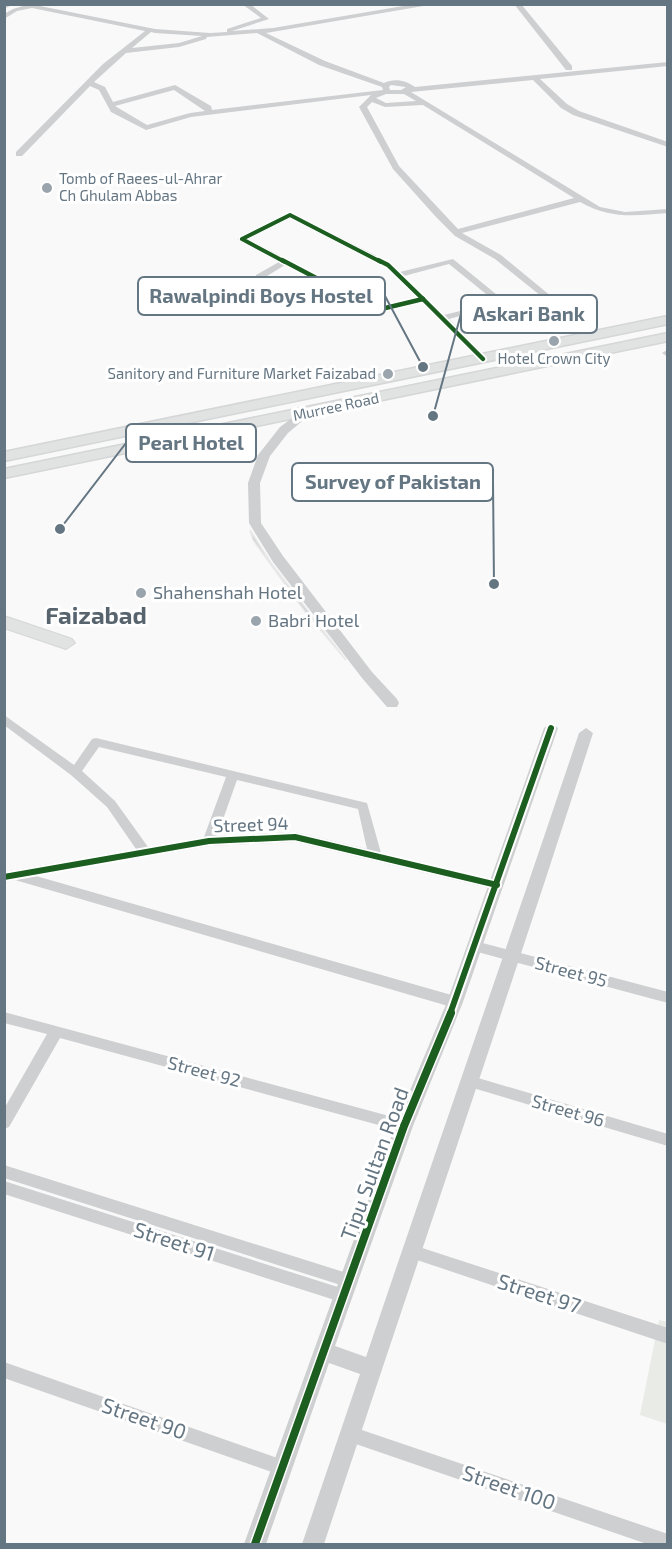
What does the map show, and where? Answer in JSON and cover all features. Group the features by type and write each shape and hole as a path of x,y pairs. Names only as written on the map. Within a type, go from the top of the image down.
{"highway":[{"path":"4,622 66,644"}],"main road":[{"name":"Murree Road","path":"4,457 593,336 667,331"},
{"name":"Murree Road","path":"4,474 303,414 667,331"}],"street":[{"path":"4,7 10,4"},
{"path":"51,9 74,4"},
{"path":"220,34 265,21 264,15 245,4"},
{"path":"362,4 373,13"},
{"path":"4,17 25,6 51,9 150,30 210,35 259,32 432,4"},
{"path":"517,4 569,69"},
{"path":"19,154 90,83 150,30"},
{"path":"259,32 322,63 385,88"},
{"path":"125,51 179,45 210,35"},
{"path":"407,89 668,55"},
{"path":"90,83 102,89 114,110 146,128 190,115 385,88 407,89 668,64"},
{"path":"535,78 564,106 576,113 668,146"},
{"path":"111,105 178,87 208,108 209,114"},
{"path":"385,88 363,107 364,114 396,167 457,232 476,246 498,257 566,313"},
{"path":"407,89 424,103 580,199 610,212 668,211"},
{"path":"371,99 385,105 424,103"},
{"path":"457,232 580,199"},
{"path":"424,299 377,310 242,239 290,215 388,265 424,299 483,359"},
{"path":"399,275 450,261 503,303 443,318"},
{"path":"259,277 285,262"},
{"path":"303,414 284,430 264,455 254,483 255,523 278,559 367,675 392,703"},
{"path":"4,719 75,772 111,804 145,853"},
{"name":"Tipu Sultan Road","path":"255,1545 404,1126 455,1002 551,728"},
{"path":"313,1545 586,734"},
{"path":"75,772 96,742 363,806 375,855"},
{"path":"209,841 232,775"},
{"name":"Street 94","path":"9,876 209,841 295,837 497,885"},
{"path":"9,876 455,1002"},
{"name":"Street 95","path":"475,946 668,998"},
{"name":"Street 92","path":"4,1017 404,1126"},
{"path":"4,1123 56,1032"},
{"name":"Street 96","path":"468,1081 668,1140"},
{"path":"4,1172 347,1288"},
{"name":"Street 91","path":"4,1187 347,1288"},
{"name":"Street 97","path":"413,1252 665,1335"},
{"path":"324,1352 372,1369"},
{"name":"Street 90","path":"4,1370 283,1468"},
{"name":"Street 100","path":"350,1434 668,1543"}],"shaded area":[{"path":"659,1320 667,1322 667,1424 640,1415"}],"building":[{"path":"250,530 271,563 346,660 306,613 253,540"}],"cycle path":[{"path":"424,299 377,310 242,239 290,215 388,265 479,354 483,359"},
{"path":"255,1544 404,1126 455,1002 551,728"},
{"path":"4,877 209,841 295,837 497,885"}],"place":[{"name":"Tomb of Raees-ul-Ahrar Ch Ghulam Abbas","path":"47,188"},
{"name":"Hotel Crown City","path":"554,341"},
{"name":"Rawalpindi Boys Hostel","path":"423,367"},
{"name":"Sanitory and Furniture Market Faizabad","path":"388,374"},
{"name":"Askari Bank","path":"433,416"},
{"name":"Pearl Hotel","path":"60,529"},
{"name":"Survey of Pakistan","path":"494,584"},
{"name":"Shahenshah Hotel","path":"141,593"},
{"name":"Babri Hotel","path":"256,621"}],"district":[{"name":"Faizabad","path":"96,616"}]}
